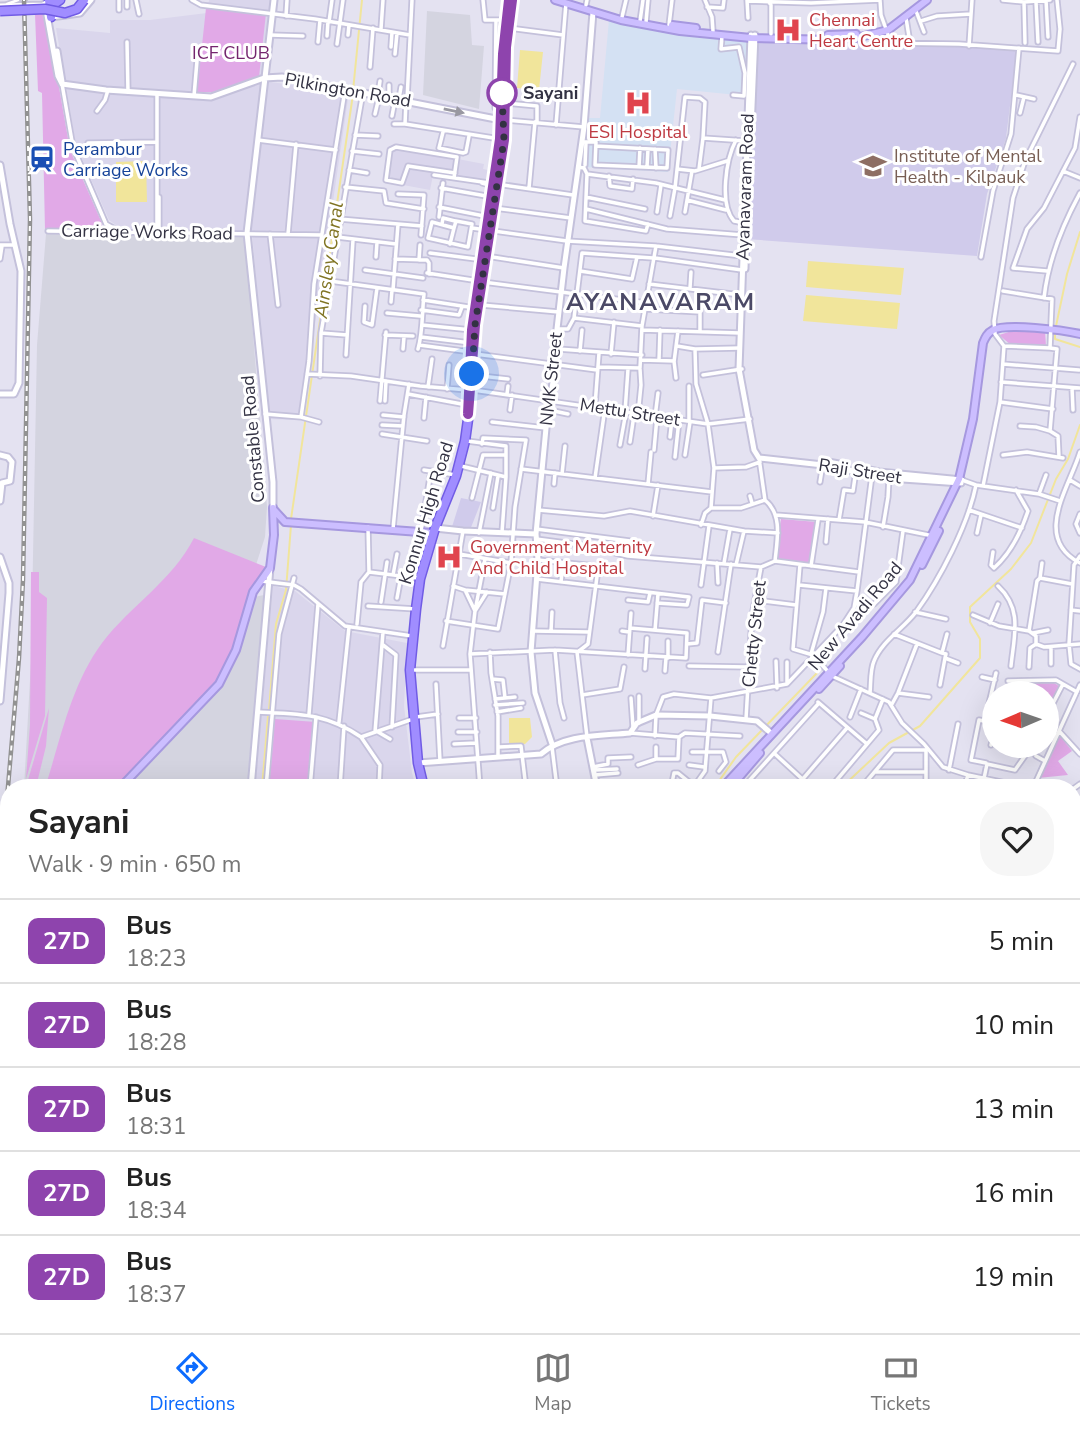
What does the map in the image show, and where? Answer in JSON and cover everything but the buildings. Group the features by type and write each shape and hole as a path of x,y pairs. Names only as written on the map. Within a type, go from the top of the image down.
{"main road":[{"path":"48,6 60,0"},
{"path":"1,9 48,6 67,10 82,0"},
{"path":"1,9 45,9 65,13 75,10 82,0"},
{"name":"Konnur High Road","path":"470,390 472,330 485,259 492,197 504,140 503,102 511,0"},
{"path":"555,0 586,2 622,18 753,37 771,34 856,34 887,29 921,0"},
{"path":"567,1 593,12 640,24 722,36 849,39 887,29 927,0"},
{"name":"Konnur High Road","path":"488,233 494,208 503,120 507,25"},
{"name":"Konnur High Road","path":"421,779 412,719 410,670 415,609 420,579 434,530 456,475 465,441 476,307"},
{"path":"995,332 1004,329 1080,332"},
{"name":"New Avadi Road","path":"732,779 912,584 962,482 978,411 987,344 995,332"},
{"path":"273,508 285,522 434,530"},
{"name":"Constable Road","path":"265,582 270,568 274,535 273,508"},
{"path":"274,535 285,522"},
{"path":"129,779 219,684 236,650 254,592 265,582"},
{"name":"New Avadi Road","path":"732,779 830,674"},
{"path":"412,719 422,779"}],"street":[{"path":"91,0 85,10 78,13 48,6 73,148 106,224 121,232"},
{"path":"119,0 119,10"},
{"path":"127,0 127,7"},
{"path":"136,0 139,14"},
{"path":"192,0 199,1 201,5 410,35"},
{"name":"Constable Road","path":"273,508 273,482 247,233 264,88 261,79 274,0"},
{"path":"286,16 287,0"},
{"path":"327,36 332,0"},
{"path":"337,44 344,0"},
{"path":"381,30 383,0"},
{"path":"392,116 399,99 410,35 412,0"},
{"path":"484,0 484,19 563,35"},
{"path":"622,18 626,0"},
{"path":"643,0 643,21"},
{"path":"643,21 648,0"},
{"path":"669,25 673,0"},
{"path":"705,0 706,8 712,17 713,31"},
{"path":"706,8 723,8 724,0"},
{"path":"748,18 747,0 880,0 881,15 891,43 1058,51 1058,0"},
{"path":"767,0 771,5 771,34"},
{"path":"969,46 972,0"},
{"path":"1003,0 1048,0 1048,37"},
{"path":"1,9 18,1"},
{"path":"556,125 567,1"},
{"path":"1021,1 1025,43"},
{"path":"1036,1 1038,42"},
{"path":"915,9 924,32"},
{"name":"NMK Street","path":"552,744 536,693 531,652 538,560 536,534 546,428 558,349 557,330 567,241 584,142 593,12"},
{"path":"921,21 937,16 971,14"},
{"path":"906,16 910,43"},
{"path":"318,42 320,20"},
{"path":"495,108 496,20"},
{"path":"348,35 349,25"},
{"path":"370,67 373,28"},
{"path":"391,47 395,33"},
{"path":"395,33 395,54"},
{"path":"270,35 303,36"},
{"path":"722,36 721,49 739,47 745,74 744,96 733,95"},
{"name":"Ayanavaram Road","path":"753,37 742,256 740,369 754,450 760,459"},
{"name":"Ayanavaram Road","path":"740,369 753,37"},
{"path":"127,42 128,92"},
{"path":"981,257 993,191 1011,134 1019,48"},
{"path":"194,96 198,49"},
{"path":"983,486 1000,402 1004,346 995,332 994,321 1013,198 1025,161 1073,64"},
{"name":"Pilkington Road","path":"62,84 194,96 219,95 272,76 503,120"},
{"path":"375,114 380,81"},
{"path":"389,85 399,99 405,124"},
{"path":"399,99 401,87"},
{"path":"97,111 108,90"},
{"path":"320,376 321,333 355,135 354,91"},
{"path":"304,417 314,284 336,150 354,91"},
{"path":"158,94 158,233"},
{"path":"158,94 158,233"},
{"path":"1016,95 1034,99"},
{"path":"670,216 676,188 685,97 705,102 699,169"},
{"path":"1020,113 1024,97"},
{"path":"503,102 537,106 529,188"},
{"path":"1047,271 1013,268 1027,229 1044,208 1075,148 1080,117"},
{"path":"503,120 584,127"},
{"path":"394,124 500,140"},
{"path":"469,136 465,153 439,148 442,132 500,140"},
{"path":"355,135 379,136"},
{"path":"703,138 747,141"},
{"path":"256,139 336,150"},
{"path":"736,140 727,161 726,210 734,221 745,223"},
{"path":"88,144 158,142"},
{"path":"584,142 596,142 595,165 667,168 668,150 596,146"},
{"path":"288,234 296,144"},
{"path":"455,176 457,156 394,147 390,150 386,180 402,183 408,166 495,186 573,195"},
{"path":"639,167 640,148"},
{"path":"647,167 648,149"},
{"path":"656,149 656,168"},
{"path":"352,151 379,153"},
{"path":"677,169 699,169 727,161"},
{"path":"0,165 21,280 19,383 14,394 0,394"},
{"path":"581,166 587,174 585,221 646,230 648,224"},
{"path":"348,170 367,173"},
{"path":"685,212 692,170"},
{"path":"1063,171 1080,178"},
{"path":"587,174 633,179 725,200"},
{"path":"434,175 455,176"},
{"path":"609,176 610,186 632,189 633,179"},
{"path":"657,212 661,185"},
{"path":"439,217 442,186 492,197"},
{"path":"345,187 384,191 386,203 424,209"},
{"path":"1044,298 1047,271 1068,215 1080,193"},
{"path":"398,194 424,195 421,234"},
{"path":"586,197 645,209"},
{"path":"687,200 726,210"},
{"path":"439,207 489,217"},
{"path":"494,208 570,218"},
{"path":"586,209 667,229 743,235"},
{"path":"442,224 443,218 472,224 468,247 428,239 432,222 454,228"},
{"path":"340,219 422,226"},
{"path":"450,244 456,221"},
{"path":"391,302 398,224"},
{"path":"471,230 742,256"},
{"name":"Carriage Works Road","path":"48,231 322,235"},
{"path":"270,234 278,305"},
{"path":"337,237 396,244"},
{"path":"346,355 353,240"},
{"path":"376,257 377,242"},
{"path":"0,259 1,245 15,245"},
{"path":"419,260 420,245"},
{"path":"630,442 641,385 642,328 656,246"},
{"path":"430,253 564,268"},
{"path":"557,330 568,329 574,318 582,253 654,258 742,270"},
{"path":"580,271 633,279 637,257"},
{"path":"395,259 428,261 428,274 647,303"},
{"path":"365,270 423,278"},
{"path":"690,288 691,272"},
{"path":"330,281 423,293 418,347 471,350"},
{"path":"649,284 741,295"},
{"path":"365,306 364,324 372,325 377,288"},
{"path":"1003,291 1052,299 1054,330 1050,348"},
{"path":"423,300 462,307 559,312"},
{"path":"421,310 459,315 462,307"},
{"path":"646,309 700,312 700,331"},
{"path":"387,313 420,316"},
{"path":"574,318 660,330 740,333"},
{"path":"611,354 614,322"},
{"path":"421,325 472,330"},
{"path":"580,351 582,330"},
{"path":"659,360 660,330"},
{"path":"676,378 674,362 678,331"},
{"path":"321,333 347,335"},
{"path":"382,401 385,334 413,336"},
{"path":"403,349 404,337"},
{"path":"421,337 471,350 556,364 597,369 640,368"},
{"path":"677,346 740,348"},
{"path":"1004,346 1058,349 1050,431"},
{"path":"695,348 696,384 708,424 714,468 711,508"},
{"path":"558,349 674,362"},
{"path":"595,406 599,353"},
{"path":"428,387 432,359"},
{"path":"1003,364 1079,370"},
{"path":"447,389 449,365"},
{"path":"620,445 628,369"},
{"path":"703,375 740,369"},
{"name":"Mettu Street","path":"307,374 354,376 428,387 510,394 708,424 749,419"},
{"path":"472,374 508,379"},
{"path":"1001,382 1080,388"},
{"path":"393,529 409,384"},
{"path":"508,386 510,410"},
{"path":"685,455 690,421 689,386"},
{"path":"1072,388 1073,410"},
{"path":"648,484 658,393"},
{"path":"408,394 468,410"},
{"path":"425,418 426,397"},
{"path":"1000,402 1053,409"},
{"path":"595,478 605,408"},
{"path":"549,410 568,414"},
{"path":"265,414 304,417 319,422"},
{"path":"383,415 404,417"},
{"path":"670,437 672,419"},
{"path":"675,457 679,420"},
{"path":"492,422 546,428"},
{"path":"382,425 403,426"},
{"path":"1003,455 1027,452 1061,458 1058,436 1036,427 1020,426"},
{"path":"382,434 427,441"},
{"path":"446,621 498,629 511,563 526,440 483,438 482,444"},
{"path":"465,441 506,446 502,533"},
{"path":"562,474 565,446"},
{"path":"1078,562 1066,553 1059,542 1055,526 1060,501 1078,463 1080,452"},
{"path":"0,455 12,461 10,481 1,483 0,501"},
{"path":"472,498 483,455 505,455"},
{"path":"714,468 746,467 760,459 765,500 776,515 865,522 935,536"},
{"name":"Raji Street","path":"760,459 823,463 889,476"},
{"path":"820,482 823,463"},
{"name":"Raji Street","path":"823,463 872,475 962,482"},
{"path":"459,466 506,477"},
{"path":"521,469 712,492"},
{"path":"424,470 456,475"},
{"path":"839,520 844,490 853,491 856,470"},
{"path":"421,531 431,471"},
{"path":"554,484 555,473"},
{"path":"479,533 491,474"},
{"path":"655,736 660,701 667,695 711,698 777,688 787,684 812,654 843,625 855,604 872,475"},
{"path":"1039,495 1046,475"},
{"path":"493,508 498,476"},
{"path":"883,527 889,476"},
{"path":"1070,480 1080,486"},
{"path":"962,482 1060,501"},
{"path":"653,516 658,485"},
{"path":"870,693 874,660 915,612 948,555 969,510 976,485"},
{"path":"993,552 991,565 994,568 1013,545 1022,528 1028,511 1016,491"},
{"path":"750,496 752,503"},
{"path":"701,525 705,513 711,508 741,508 765,500"},
{"path":"485,508 503,509"},
{"path":"538,510 604,516 630,512 701,525 778,533"},
{"path":"969,510 1022,528"},
{"path":"1080,514 1076,524 1080,533"},
{"name":"Chetty Street","path":"746,719 752,616 761,568 775,561 778,533 776,515"},
{"path":"977,533 981,515"},
{"path":"826,542 828,519"},
{"path":"811,566 818,520"},
{"path":"701,585 709,526"},
{"path":"357,624 362,582 369,572 368,527"},
{"path":"724,563 730,529"},
{"path":"434,530 630,541"},
{"path":"443,646 463,531"},
{"path":"736,565 744,531"},
{"path":"855,604 874,604 896,582 902,531"},
{"path":"536,534 628,556 761,568"},
{"path":"393,575 397,554"},
{"path":"459,554 511,563"},
{"path":"0,556 9,593 3,639 0,701"},
{"path":"1080,556 1074,565 1069,644 1071,664 1080,669"},
{"path":"479,779 470,654 472,625 485,559"},
{"path":"538,560 596,566 597,587 588,644 577,652"},
{"path":"775,561 859,572"},
{"path":"381,602 387,562"},
{"path":"561,582 563,562"},
{"path":"718,563 718,583"},
{"path":"1031,632 1037,581 1042,563"},
{"path":"718,652 731,564"},
{"path":"800,565 792,648 812,654 830,674 892,704 905,726 943,767 984,778 986,764"},
{"path":"369,572 420,579"},
{"path":"397,598 401,576"},
{"path":"1040,578 1072,584"},
{"path":"267,779 279,634 295,579"},
{"path":"537,579 688,596 688,603 657,603"},
{"path":"252,779 265,582 294,585 349,626 414,636"},
{"path":"799,585 857,591"},
{"path":"453,586 465,590 505,594"},
{"path":"998,586 1013,603 1011,666"},
{"path":"812,654 826,588"},
{"path":"465,590 475,611"},
{"path":"475,611 487,592"},
{"path":"628,600 648,602 650,593"},
{"path":"655,630 658,593"},
{"path":"687,644 695,644 697,641 702,600 726,603"},
{"path":"764,601 796,605"},
{"path":"309,715 318,604"},
{"path":"990,623 998,604"},
{"path":"368,606 415,609"},
{"path":"1071,610 1080,611"},
{"path":"551,631 552,612"},
{"path":"915,612 946,619"},
{"path":"628,655 631,613"},
{"path":"972,615 990,623 1031,632 1048,630"},
{"path":"339,722 349,626"},
{"path":"533,631 589,632"},
{"path":"470,654 555,650 685,659 687,633 622,631"},
{"path":"377,732 383,632"},
{"path":"1031,632 1036,636 1036,644"},
{"path":"942,653 947,634"},
{"path":"894,635 946,654 940,685"},
{"path":"645,669 647,638"},
{"path":"665,671 668,641"},
{"path":"382,644 397,658 392,727"},
{"path":"892,704 918,644"},
{"path":"1029,667 1030,648 1036,644 1080,644"},
{"path":"1051,646 1051,664"},
{"path":"555,650 564,718"},
{"path":"490,652 497,712 498,757"},
{"path":"577,652 587,738 595,779"},
{"path":"946,658 958,663"},
{"path":"776,661 777,688"},
{"path":"787,662 787,684"},
{"path":"689,666 748,667"},
{"path":"582,695 620,689 624,667"},
{"path":"410,670 471,670"},
{"path":"982,677 995,680 996,673"},
{"path":"492,680 503,680 505,698"},
{"path":"1009,681 1058,681"},
{"path":"1059,682 1077,692"},
{"path":"436,684 440,761"},
{"path":"1059,692 1063,684"},
{"path":"1036,779 1080,685"},
{"path":"850,717 861,689"},
{"path":"898,693 929,697"},
{"path":"634,728 639,696"},
{"path":"495,699 515,698"},
{"path":"631,698 634,728"},
{"path":"699,779 705,771 708,751 711,698"},
{"path":"838,779 879,730 875,719 883,699"},
{"path":"751,779 819,703 867,744"},
{"path":"495,705 522,705 497,712"},
{"path":"258,712 309,715 339,722 361,737 380,765 379,779"},
{"path":"861,713 875,719"},
{"path":"361,737 412,719 438,714"},
{"path":"418,763 541,754 552,744 634,728 656,715 757,720 772,734"},
{"path":"311,779 316,717"},
{"path":"459,718 476,719"},
{"path":"982,720 979,720 971,760 1015,770 1022,758"},
{"path":"949,770 958,724"},
{"path":"341,779 344,726"},
{"path":"634,728 655,736 679,737 685,733 740,736"},
{"path":"774,754 803,779 847,728"},
{"path":"377,732 390,739"},
{"path":"458,732 477,732"},
{"path":"1060,732 1080,754"},
{"path":"638,765 656,759 678,759 679,737"},
{"path":"454,744 477,743"},
{"path":"552,744 556,779"},
{"path":"498,747 521,746 525,779"},
{"path":"656,747 656,759"},
{"path":"869,779 893,750 926,748"},
{"path":"926,748 926,779"},
{"path":"692,752 723,752 726,762 719,771"},
{"path":"594,771 608,764 608,758 631,757"},
{"path":"1040,758 1045,761"},
{"path":"689,765 704,767"},
{"path":"594,771 617,771"},
{"path":"875,772 926,772"},
{"path":"672,779 672,775 678,773 684,779"},
{"path":"967,779 968,775"}],"shaded area":[{"path":"209,0 271,0 262,81 349,92 301,420 268,419 252,232 123,230 109,220 76,145 56,28 110,33 110,20 150,20 207,13"},
{"path":"427,11 470,15 472,45 484,46 479,109 423,95"},
{"name":"ESI Hospital","path":"609,20 682,33 750,40 747,96 677,89 668,172 583,167 587,118 600,118"},
{"name":"Institute of Mental Health - Kilpauk","path":"762,39 1017,49 1006,138 987,194 977,256 746,239 755,50"},
{"path":"520,50 543,52 539,90 517,88"},
{"path":"389,146 484,164 483,169 493,171 490,187 433,175 430,190 387,182"},
{"path":"146,161 147,202 116,202 116,162"},
{"path":"46,234 245,235 267,507 265,537 245,599 264,595 248,779 24,779 31,662 37,345"},
{"path":"808,261 904,268 901,295 806,287"},
{"path":"806,295 900,303 897,329 803,321"},
{"path":"461,498 481,502 470,530 451,530"},
{"path":"273,586 295,591 345,631 407,643 404,706 414,779 256,779"},
{"path":"509,718 530,718 532,737 525,744 509,746"}],"green space":[{"name":"ICF CLUB","path":"206,8 266,13 259,77 213,92 197,92"},
{"path":"46,13 70,150 103,230 45,230 42,93 38,91 35,14"},
{"path":"1012,331 1045,331 1046,346 1011,345 999,335"},
{"path":"781,519 817,522 811,564 775,560"},
{"path":"194,538 266,567 250,592 234,650 217,684 124,779 48,779 68,712 91,659 113,629 163,580"},
{"path":"31,572 39,572 39,592 47,598 45,716 26,779 30,725"},
{"path":"49,708 46,746 38,779 28,779"},
{"path":"275,719 316,722 311,779 270,779"},
{"path":"1061,737 1072,751 1058,761 1068,775 1038,778 1048,758 1059,758"}],"waterway":[{"name":"Ainsley Canal","path":"291,519 352,101 362,0"},
{"path":"1056,326 1067,274 1080,232"},
{"path":"1055,332 1055,339 1080,347"},
{"path":"851,779 889,743 920,726 980,658 980,639 970,622 970,607 1011,569 1031,543 1080,425"},
{"name":"Ainsley Canal","path":"269,710 276,624 286,590 291,525"},
{"path":"720,779 736,757 817,673"},
{"name":"Ainsley Canal","path":"263,779 268,716"}],"tunnel":[{"path":"18,0 28,0"}],"railway":[{"path":"9,779 23,580 30,219 24,0"}],"bus line":[{"name":"27D","path":"509,0 503,54 500,139 472,330 468,414 471,405 473,340 504,140 506,47 512,0"}],"place":[{"name":"Chennai Heart Centre","path":"788,30"},
{"name":"Sayani","path":"502,93"},
{"name":"ESI Hospital","path":"638,103"},
{"name":"Perambur Carriage Works","path":"42,159"},
{"name":"Institute of Mental Health - Kilpauk","path":"873,166"},
{"name":"Government Maternity And Child Hospital","path":"449,557"}],"district":[{"name":"AYANAVARAM","path":"661,302"}],"route":[{"path":"472,374 475,325 504,140 502,93"}]}
